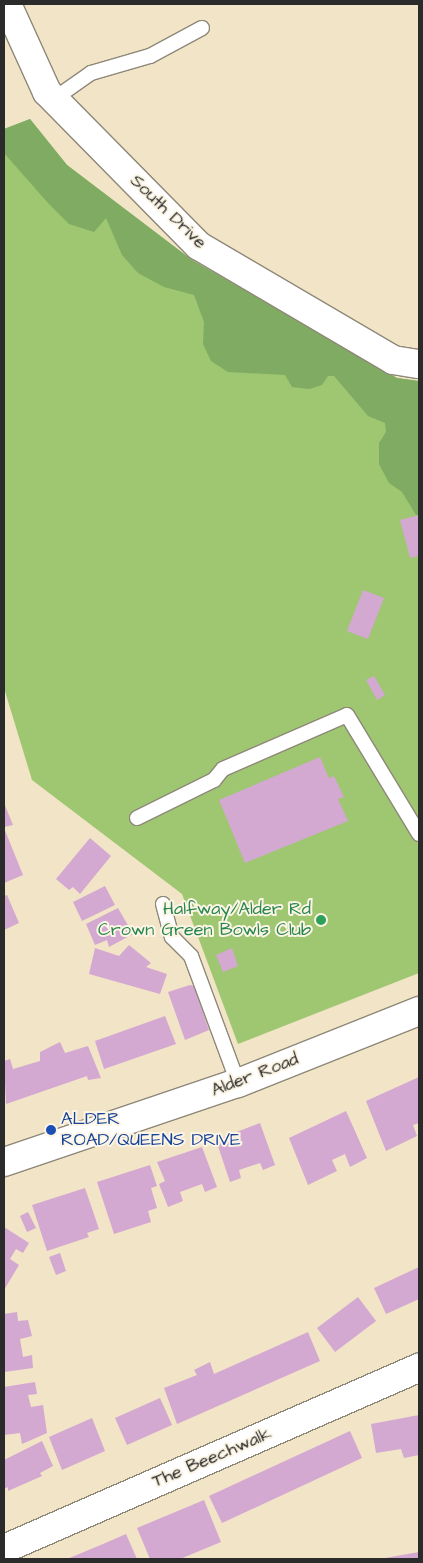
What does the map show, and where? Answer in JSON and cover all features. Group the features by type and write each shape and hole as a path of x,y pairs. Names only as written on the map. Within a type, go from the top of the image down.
{"street":[{"name":"South Drive","path":"14,6 47,92 199,246 393,360 419,364"},
{"name":"Alder Road","path":"4,1162 238,1083 419,1011"},
{"name":"The Beechwalk","path":"4,1549 419,1368"}],"lane":[{"path":"54,99 91,73 150,56 202,28"},
{"path":"137,818 214,780 223,769 348,715 419,834"},
{"path":"163,904 172,937 191,956 238,1083"}],"green space":[{"path":"30,119 67,165 192,260 397,378 419,381 419,973 238,1044 182,894 32,780 4,688 4,129"},
{"path":"30,119 67,165 192,260 397,378 419,381 419,515 416,515 402,492 389,483 379,464 379,443 386,432 385,423 368,416 334,376 328,376 322,385 309,389 292,387 285,375 228,372 211,361 203,344 204,322 194,295 164,287 138,273 122,255 106,218 94,232 69,224 48,203 4,153 4,129"}],"building":[{"path":"419,515 419,556 410,558 400,520"},
{"path":"363,590 384,598 368,639 347,631"},
{"path":"374,676 385,695 377,700 366,680"},
{"path":"320,757 329,778 334,776 344,797 338,799 348,821 245,863 219,800"},
{"path":"4,803 13,825 4,827"},
{"path":"4,828 23,875 4,883"},
{"path":"90,838 111,856 80,894 73,887 69,890 56,879"},
{"path":"105,886 115,905 82,921 73,902"},
{"path":"7,895 19,923 4,930 4,896"},
{"path":"118,908 133,934 109,947 107,940 95,945 86,924"},
{"path":"129,945 151,963 146,967 167,974 160,994 89,974 95,948 119,956"},
{"path":"232,948 238,966 223,972 216,955"},
{"path":"190,985 194,986 209,1030 185,1040 168,992"},
{"path":"165,1016 176,1044 104,1069 95,1041"},
{"path":"60,1042 65,1053 88,1046 101,1078 88,1080 87,1076 6,1104 4,1061 10,1059 13,1069 40,1061 40,1052"},
{"path":"419,1077 419,1123 413,1125 417,1136 386,1151 366,1101"},
{"path":"346,1111 367,1158 350,1167 345,1154 332,1160 337,1171 308,1185 289,1138"},
{"path":"260,1123 275,1165 263,1170 260,1163 239,1170 241,1178 230,1182 216,1140"},
{"path":"202,1147 217,1187 205,1192 202,1184 180,1192 183,1201 168,1207 159,1184 165,1181 157,1162"},
{"path":"150,1165 157,1186 151,1188 157,1208 148,1211 151,1222 114,1234 97,1182"},
{"path":"85,1188 99,1229 87,1233 89,1237 47,1251 32,1205"},
{"path":"28,1212 36,1228 27,1232 20,1216"},
{"path":"4,1227 29,1243 23,1253 16,1249 10,1259 19,1265 4,1290"},
{"path":"60,1253 66,1271 56,1275 49,1257"},
{"path":"419,1267 419,1299 386,1314 374,1288"},
{"path":"358,1297 376,1321 335,1352 317,1328"},
{"path":"17,1312 18,1321 28,1320 32,1336 20,1339 23,1357 32,1355 33,1368 4,1372 4,1314"},
{"path":"308,1332 320,1361 177,1424 164,1388 197,1375 194,1370 210,1362 214,1374"},
{"path":"35,1382 37,1394 28,1395 31,1407 43,1405 47,1433 22,1444 20,1433 4,1435 4,1387"},
{"path":"160,1398 172,1425 127,1445 115,1418"},
{"path":"419,1415 419,1455 404,1458 401,1449 376,1453 371,1424"},
{"path":"92,1418 105,1451 62,1470 49,1437"},
{"path":"350,1431 362,1458 222,1523 209,1496"},
{"path":"42,1441 53,1466 40,1473 42,1476 8,1491 8,1487 4,1489 4,1460"},
{"path":"204,1500 221,1542 180,1559 150,1559 137,1528"},
{"path":"126,1534 137,1559 67,1559 103,1544"},
{"path":"419,1552 419,1559 385,1559 385,1558"}],"place":[{"name":"Halfway/Alder Rd Crown Green Bowls Club","path":"321,920"},
{"name":"ALDER ROAD/QUEENS DRIVE","path":"51,1130"}]}
